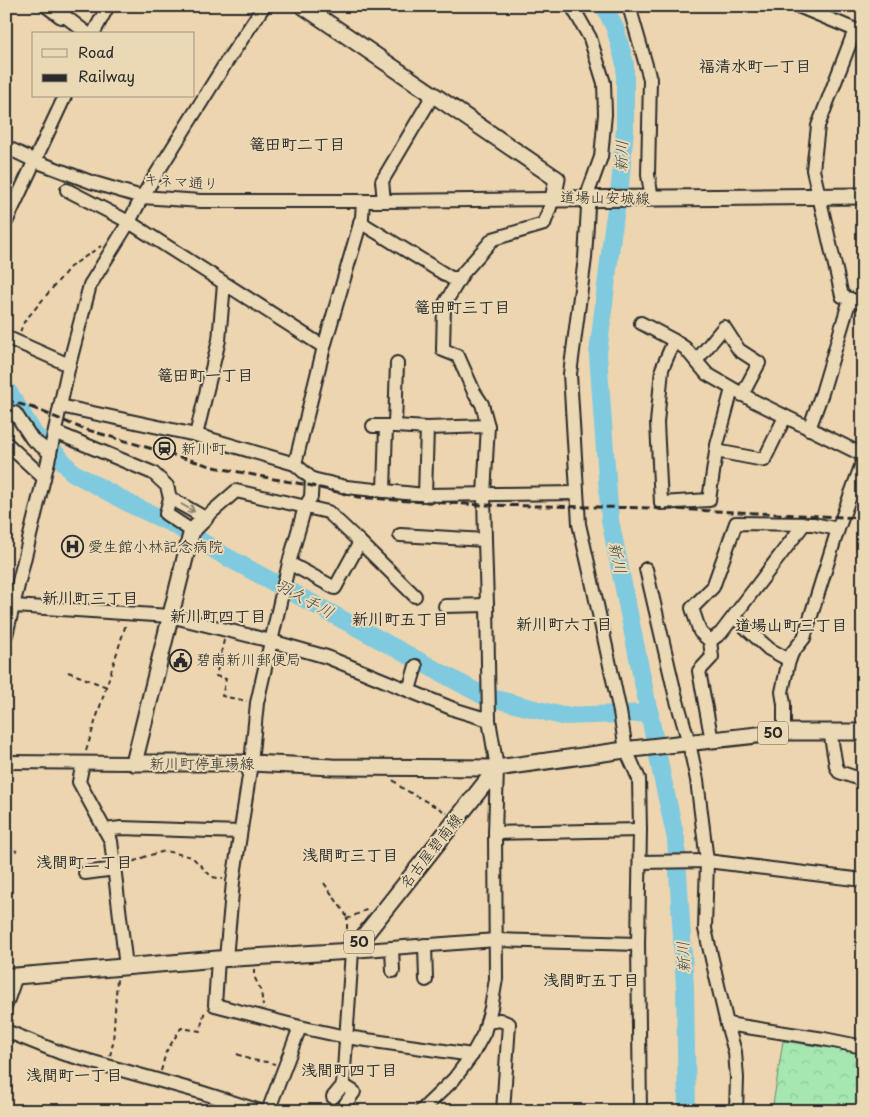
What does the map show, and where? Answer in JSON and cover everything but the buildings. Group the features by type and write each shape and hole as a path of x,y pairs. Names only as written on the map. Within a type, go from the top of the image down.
{"main road":[{"name":"道場山安城線","path":"303,6 557,179 553,199 863,196"},
{"path":"192,531 205,518"},
{"name":"新川町停車場線","path":"192,531 134,763 497,768"},
{"name":"50","path":"497,768 784,732 863,732"},
{"name":"名古屋碧南線","path":"352,951 497,768"},
{"name":"50","path":"11,976 222,958 352,951"}],"street":[{"path":"46,6 61,17 66,17 85,32"},
{"path":"94,32 108,6"},
{"path":"6,635 69,366 90,286 142,197 264,6"},
{"path":"572,6 590,38 604,83 606,114 601,157 589,190 592,199 570,374 579,524 629,750 639,779 640,1111"},
{"path":"629,6 650,79 648,199"},
{"path":"798,6 859,32 818,126 813,170 842,296 863,304"},
{"path":"384,201 382,181 433,95"},
{"path":"7,219 64,98"},
{"name":"キネマ通り","path":"6,147 35,161 91,182 142,197 201,201 553,199"},
{"path":"67,190 129,222 324,347"},
{"path":"421,1111 454,1079 472,1055 484,1033 492,1008 496,979 495,833 497,768 489,720 484,494 488,426 482,404 474,392 458,356 443,350 444,305 462,273 493,239 544,224 553,199"},
{"path":"295,464 324,347 360,222 363,201"},
{"path":"360,222 450,278 460,278"},
{"path":"196,435 219,340 224,284"},
{"path":"809,429 822,393 850,299"},
{"path":"641,323 684,348 707,374 737,392 863,455"},
{"path":"674,341 662,369 657,423 661,503 709,500 716,451 737,392 759,363 739,350 726,333 724,327 696,361"},
{"path":"12,339 69,366"},
{"path":"384,491 384,426 397,363"},
{"path":"60,406 196,435 295,464 312,479 346,486 425,495 577,492"},
{"path":"7,413 15,413 32,439 50,453"},
{"path":"716,451 764,460 785,417"},
{"path":"384,426 427,428 488,426"},
{"path":"425,495 427,428"},
{"path":"55,432 153,473 166,486 170,498 166,514 192,531"},
{"path":"6,443 44,478"},
{"path":"784,732 782,692 789,660 804,638 838,529 863,461"},
{"path":"312,479 311,497 305,507 289,563 257,703 251,764 215,1006 346,1037 472,1055"},
{"path":"170,498 205,518 236,490 328,512 415,596"},
{"path":"712,740 699,671 712,657 710,641 700,632 692,608 714,587 736,523 813,524 838,529"},
{"path":"710,641 721,633 734,617 804,524"},
{"path":"400,535 485,540"},
{"path":"289,563 335,588 360,542"},
{"path":"646,569 686,744 698,780 707,861 705,930 735,1052 737,1078 736,1111"},
{"path":"445,606 487,605"},
{"path":"14,606 170,616 271,641 327,658 456,710 489,720"},
{"path":"734,617 769,649 789,660"},
{"path":"409,690 416,666"},
{"path":"830,731 836,766 839,772 863,780"},
{"path":"6,762 134,763"},
{"path":"83,763 79,782 111,841 115,869 122,967"},
{"path":"105,830 121,828 240,832"},
{"path":"495,833 640,830"},
{"path":"640,862 707,861 863,880"},
{"path":"85,873 115,869"},
{"path":"333,1097 343,1085 352,951 496,940 638,944"},
{"path":"425,946 426,980"},
{"path":"392,948 393,971"},
{"path":"6,1005 11,976"},
{"path":"487,1022 500,1020 509,1024 503,1111"},
{"path":"727,1024 863,1047"},
{"path":"268,1111 300,1027"},
{"path":"6,1031 61,1053 260,1111"},
{"path":"343,1085 354,1092 346,1103"}],"path":[{"path":"12,339 70,268 100,247"},
{"path":"83,763 130,613"},
{"path":"227,630 216,676 226,679 222,696 257,703"},
{"path":"68,672 107,686"},
{"path":"388,767 391,778 402,788 457,818"},
{"path":"6,848 17,851"},
{"path":"115,869 165,851 192,857 212,877 233,882"},
{"path":"324,882 347,919"},
{"path":"254,957 254,976 261,991 264,1018"},
{"path":"108,1066 113,1043 122,967"},
{"path":"158,1080 166,1052 181,1028 200,1030 207,1005 215,1006"},
{"path":"237,1054 251,1060 267,1062 285,1068"}],"green space":[{"path":"783,1041 863,1053 863,1111 772,1111"}],"waterway":[{"name":"新川","path":"604,6 615,28 625,64 625,129 620,185 598,354 610,520 676,839 685,987 687,1111"},
{"name":"羽久手川","path":"6,389 36,437 48,444 72,472 132,505 175,525 223,555 484,696 562,716 650,713"}],"railway":[{"path":"6,400 37,409"},
{"path":"31,407 81,428 214,467 308,485 358,497 484,505 651,508 863,518"}],"place":[{"name":"新川町","path":"165,449"},
{"name":"愛生館小林記念病院","path":"72,547"},
{"name":"碧南新川郵便局","path":"180,660"}],"district":[{"name":"福清水町一丁目","path":"755,66"},
{"name":"篭田町二丁目","path":"297,144"},
{"name":"篭田町三丁目","path":"462,307"},
{"name":"篭田町一丁目","path":"205,375"},
{"name":"新川町三丁目","path":"90,598"},
{"name":"新川町四丁目","path":"218,616"},
{"name":"新川町五丁目","path":"400,619"},
{"name":"新川町六丁目","path":"564,624"},
{"name":"道場山町三丁目","path":"791,625"},
{"name":"浅間町三丁目","path":"350,855"},
{"name":"浅間町二丁目","path":"84,862"},
{"name":"浅間町五丁目","path":"591,980"},
{"name":"浅間町四丁目","path":"349,1070"},
{"name":"浅間町一丁目","path":"74,1075"}]}
